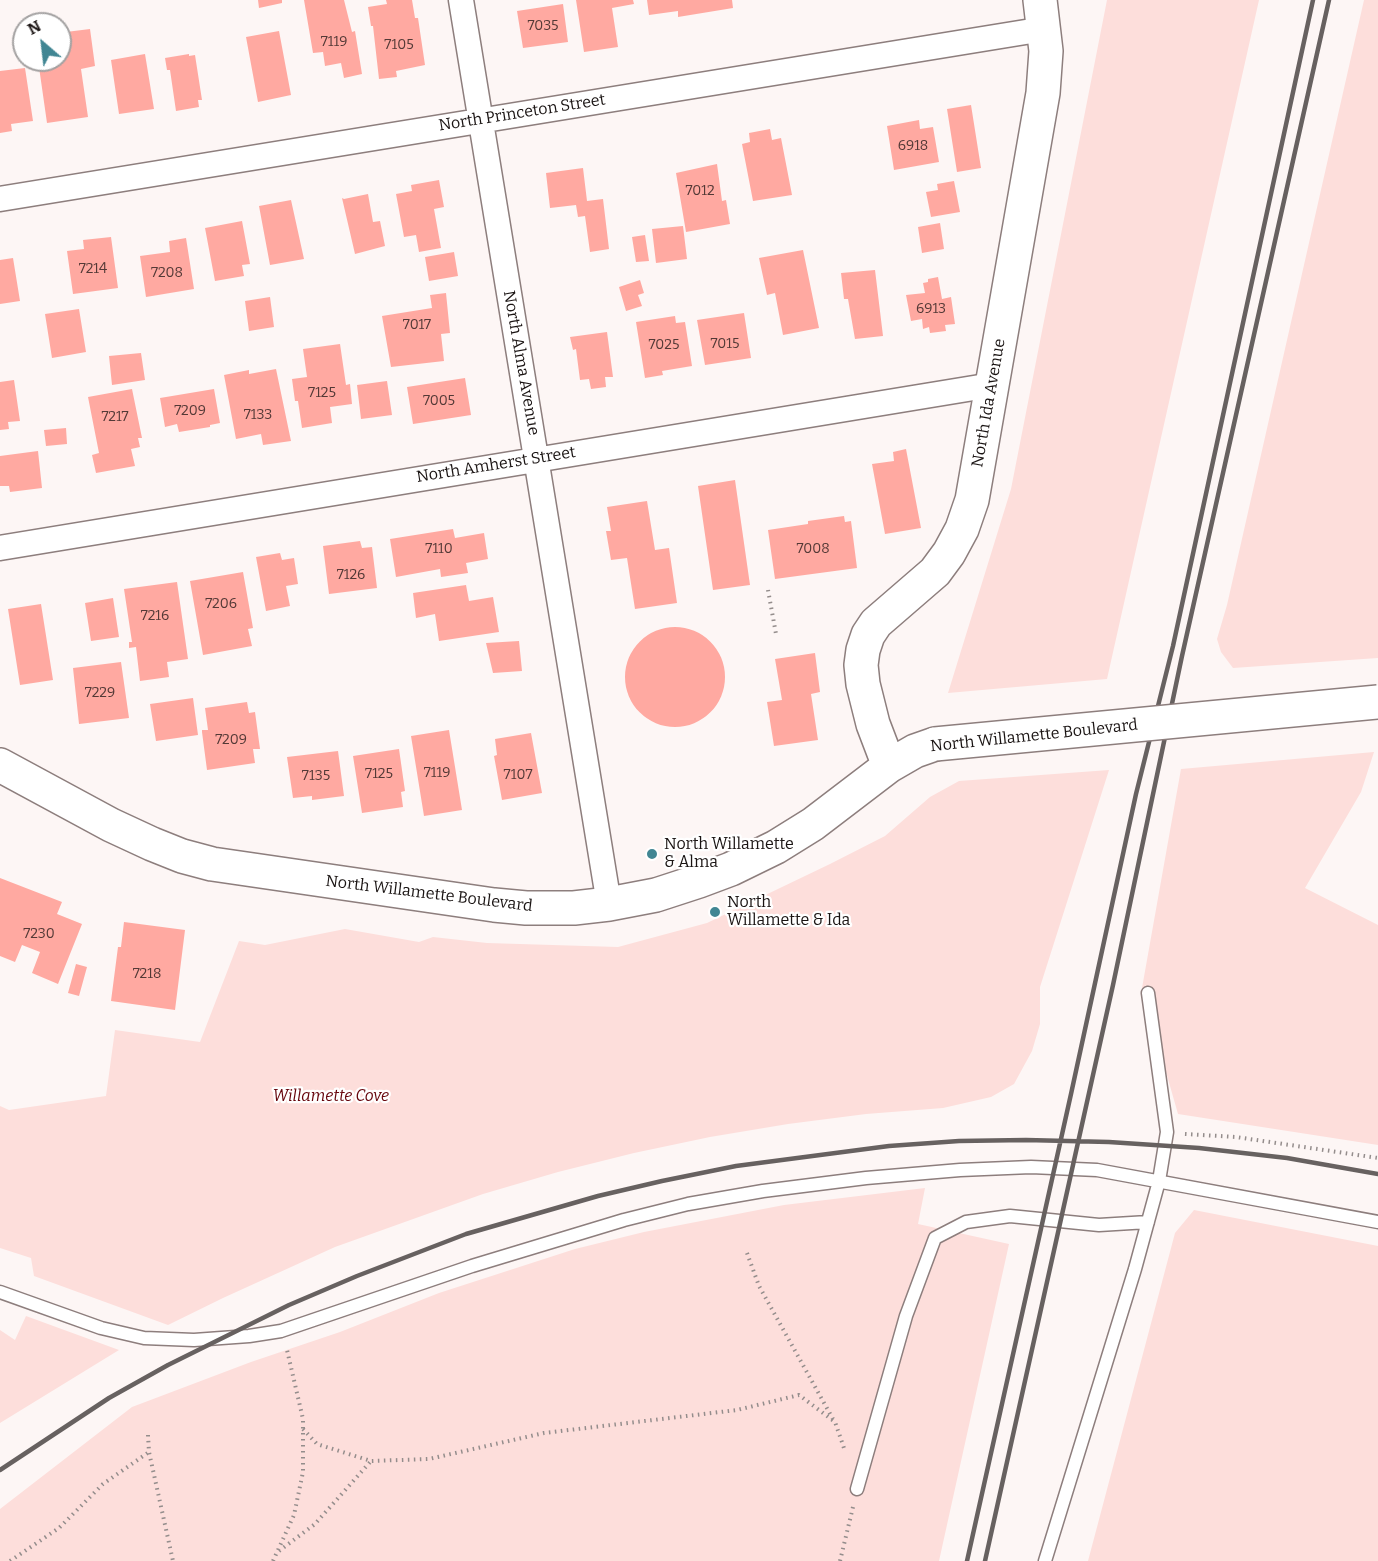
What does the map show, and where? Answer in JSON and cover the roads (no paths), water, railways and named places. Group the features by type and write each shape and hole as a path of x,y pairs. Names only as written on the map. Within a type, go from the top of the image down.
{"main road":[{"name":"North Ida Avenue","path":"889,766 873,724 863,684 861,665 863,650 868,635 876,623 935,572 949,553 962,529 972,500 1043,93 1046,69 1042,14"},
{"name":"North Willamette Boulevard","path":"0,765 111,825 182,856 212,864 494,906 550,908 609,904 656,895 699,882 753,859 813,824 889,766 915,751 935,744 1378,702"}],"street":[{"name":"North Alma Avenue","path":"461,0 609,904"},
{"name":"North Princeton Street","path":"0,199 481,120 1042,14"},
{"name":"North Amherst Street","path":"0,548 992,385"}],"lane":[{"path":"1045,1561 1159,1181 1167,1132 1148,993"},
{"path":"0,1292 101,1328 144,1338 194,1340 249,1336 281,1331 472,1266 624,1220 688,1204 763,1191 866,1178 960,1170 1031,1167 1097,1170 1258,1202 1378,1222"},
{"path":"857,1489 906,1317 935,1238 966,1222 1010,1216 1099,1225 1148,1222"}],"railway":[{"path":"967,1561 1136,794 1173,646 1313,0"},
{"path":"985,1561 1113,985 1182,656 1329,0"},
{"path":"0,1470 109,1398 168,1365 289,1305 466,1234 598,1196 662,1181 736,1166 889,1146 959,1141 1026,1140 1109,1142 1199,1148 1287,1158 1378,1174"}],"place":[{"name":"North Willamette & Alma","path":"652,854"},
{"name":"North Willamette & Ida","path":"715,912"}],"park label":[{"name":"Willamette Cove","path":"331,1097"}]}
